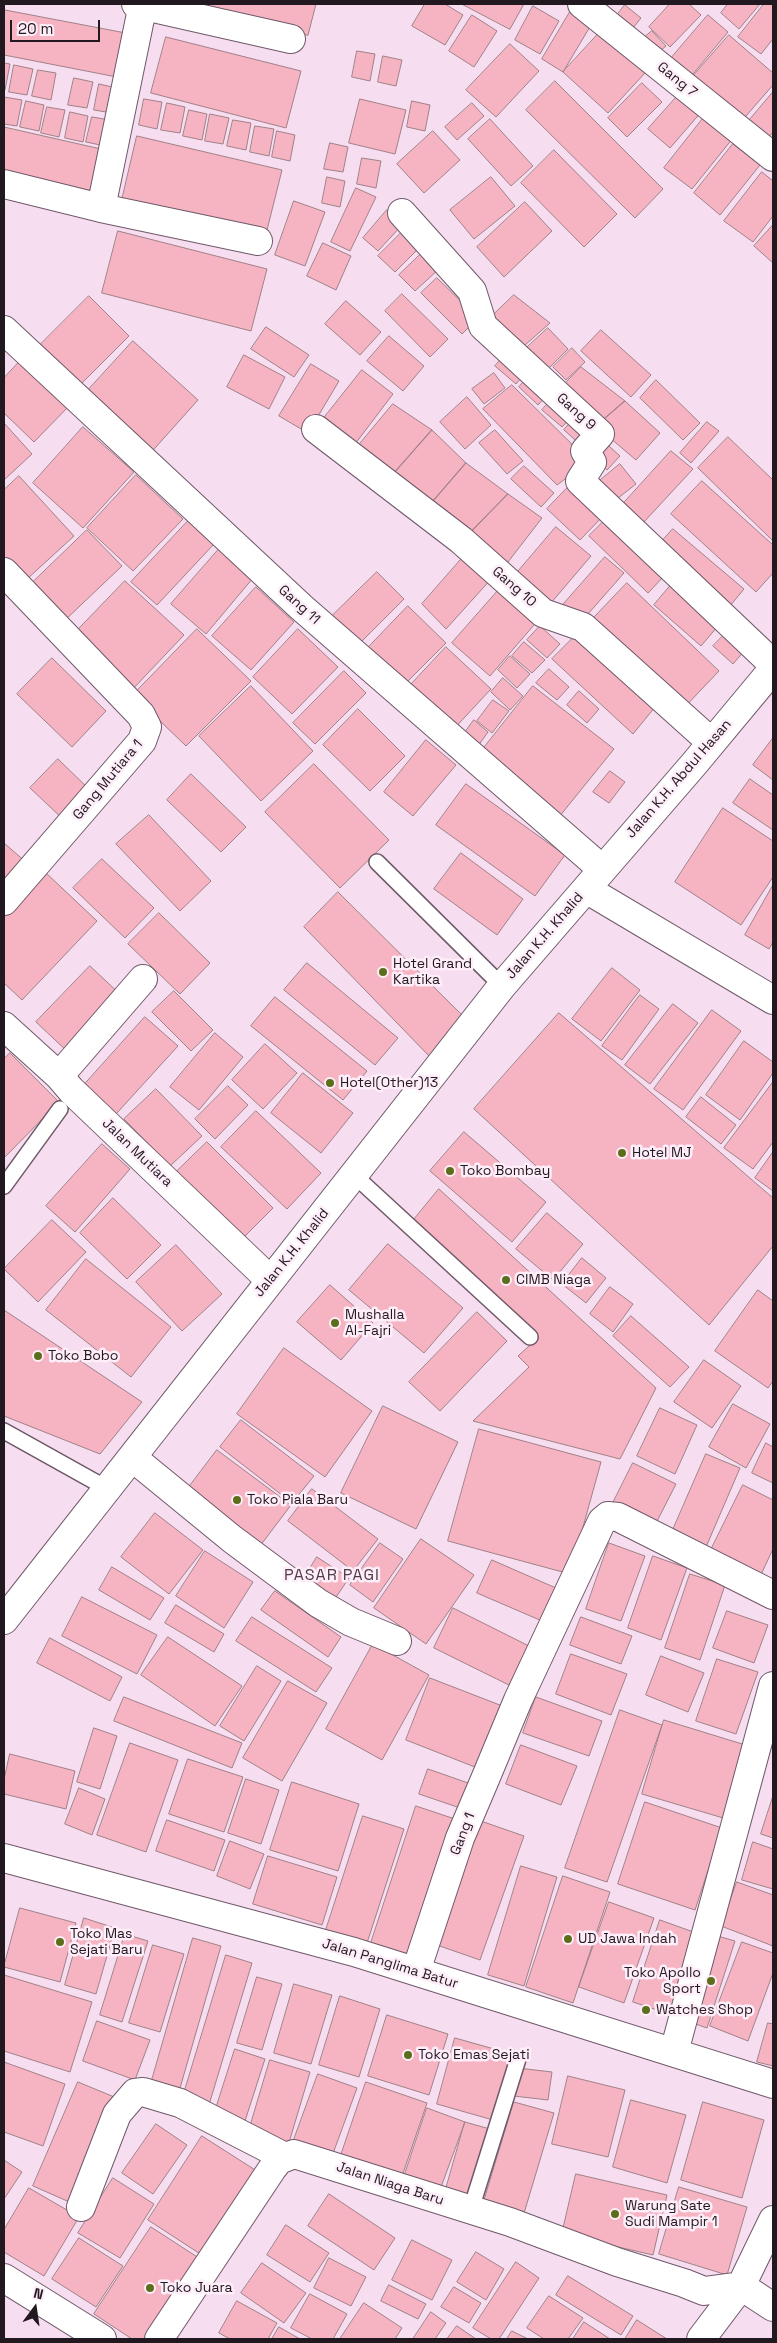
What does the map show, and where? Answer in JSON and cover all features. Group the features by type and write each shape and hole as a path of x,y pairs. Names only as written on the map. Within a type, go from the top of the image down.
{"street":[{"path":"101,208 140,4 291,39"},
{"name":"Gang 7","path":"582,4 773,157"},
{"path":"4,184 101,208 258,241"},
{"name":"Gang 9","path":"402,213 472,291 483,326 600,434 585,451 592,462 580,481 773,664"},
{"name":"Gang 11","path":"4,331 594,879 773,1000"},
{"name":"Gang 10","path":"316,429 461,540 543,613 583,627 711,742"},
{"name":"Gang Mutiara 1","path":"4,572 141,714 147,726 142,742 4,901"},
{"name":"Jalan K.H. Abdul Hasan","path":"594,879 773,669"},
{"name":"Jalan K.H. Khalid","path":"4,1620 502,986 594,879"},
{"path":"59,1076 143,979"},
{"name":"Jalan Mutiara","path":"4,1026 59,1076 71,1090 270,1280"},
{"path":"133,1458 232,1539 318,1603 350,1622 397,1641"},
{"name":"Gang 1","path":"416,1971 460,1838 518,1700 602,1521 608,1516 618,1517 773,1595"},
{"path":"674,2052 773,1686"},
{"name":"Jalan Panglima Batur","path":"4,1858 344,1949 773,2084"},
{"path":"81,2207 117,2114 135,2093 142,2092 180,2103 285,2157 272,2168 159,2339"},
{"name":"Jalan Niaga Baru","path":"285,2157 294,2154 304,2156 471,2209 704,2291 741,2286"},
{"path":"707,2329 741,2286 773,2220"},
{"path":"4,2278 102,2339"},
{"path":"741,2286 773,2307"},
{"path":"704,2291 707,2329"}],"lane":[{"path":"377,862 502,986"},
{"path":"4,1186 60,1109"},
{"path":"354,1176 530,1337"},
{"path":"4,1431 108,1489"},
{"path":"471,2209 518,2059"}],"building":[{"path":"198,4 316,4 308,35"},
{"path":"425,4 445,4 463,15 445,45 412,26"},
{"path":"462,4 524,4 510,29"},
{"path":"670,4 689,4 701,15 670,47 649,27"},
{"path":"728,4 760,4 739,29 721,13"},
{"path":"764,4 773,4 773,39 761,54 738,37"},
{"path":"625,5 641,18 629,33 613,20"},
{"path":"533,6 559,21 540,54 515,40"},
{"path":"5,10 131,34 122,78 4,55"},
{"path":"570,12 591,25 563,72 542,59"},
{"path":"472,15 497,31 474,67 449,51"},
{"path":"708,15 728,32 688,80 667,63"},
{"path":"652,31 666,46 653,57 639,42"},
{"path":"600,32 645,73 608,113 563,72"},
{"path":"729,35 773,73 773,85 739,124 689,81"},
{"path":"166,37 301,71 286,128 151,93"},
{"path":"510,44 539,71 496,117 466,90"},
{"path":"357,51 375,54 370,81 352,77"},
{"path":"383,56 402,60 396,86 378,82"},
{"path":"4,63 10,64 5,90 4,90"},
{"path":"14,65 33,69 27,95 9,92"},
{"path":"38,70 56,73 51,100 32,96"},
{"path":"74,78 93,82 87,108 68,105"},
{"path":"555,81 663,189 635,218 526,110"},
{"path":"642,83 662,102 627,137 608,118"},
{"path":"99,84 117,88 112,113 94,110"},
{"path":"681,92 703,110 670,148 648,129"},
{"path":"773,92 773,132 762,145 742,129"},
{"path":"4,97 22,100 17,126 4,124"},
{"path":"144,99 162,102 157,129 139,125"},
{"path":"360,99 406,110 395,154 349,143"},
{"path":"26,101 44,105 39,131 20,127"},
{"path":"412,101 430,105 425,131 407,127"},
{"path":"167,103 185,107 180,133 161,130"},
{"path":"472,103 484,116 457,140 445,127"},
{"path":"47,107 65,110 59,137 41,133"},
{"path":"189,110 207,114 202,140 183,136"},
{"path":"70,112 88,116 83,142 65,138"},
{"path":"210,114 229,118 223,144 205,141"},
{"path":"705,116 733,138 692,189 664,168"},
{"path":"92,117 110,120 105,146 86,142"},
{"path":"490,119 533,166 511,186 468,139"},
{"path":"233,120 251,123 246,150 227,146"},
{"path":"255,126 274,129 269,156 250,152"},
{"path":"4,127 101,149 88,203 4,182"},
{"path":"277,131 295,135 290,161 272,157"},
{"path":"433,131 460,160 424,193 397,164"},
{"path":"137,136 282,170 266,234 122,200"},
{"path":"330,143 348,147 343,172 324,169"},
{"path":"733,144 760,165 720,215 694,193"},
{"path":"554,150 617,214 584,247 521,183"},
{"path":"362,158 381,161 376,188 357,184"},
{"path":"762,172 773,181 773,216 753,242 724,221"},
{"path":"327,177 345,181 340,207 322,203"},
{"path":"491,177 515,206 474,239 450,210"},
{"path":"356,188 376,197 350,251 331,242"},
{"path":"294,201 325,212 305,266 275,255"},
{"path":"525,202 552,231 504,277 477,247"},
{"path":"387,210 403,224 378,251 363,238"},
{"path":"773,225 773,263 754,246"},
{"path":"405,229 421,246 395,272 378,256"},
{"path":"118,231 267,269 251,331 102,293"},
{"path":"323,243 351,256 336,290 307,276"},
{"path":"423,252 439,269 415,291 399,275"},
{"path":"437,278 478,318 462,334 421,293"},
{"path":"402,294 448,339 430,357 385,311"},
{"path":"514,295 550,323 516,353 485,323"},
{"path":"89,296 129,336 75,390 35,350"},
{"path":"346,301 381,332 360,355 325,324"},
{"path":"266,327 309,355 294,377 251,349"},
{"path":"548,328 568,349 540,377 519,355"},
{"path":"601,330 651,375 631,397 581,351"},
{"path":"389,336 424,366 403,391 367,361"},
{"path":"133,341 198,400 147,457 81,398"},
{"path":"572,348 585,362 566,380 553,367"},
{"path":"508,352 528,370 516,384 495,366"},
{"path":"244,355 285,377 269,409 227,387"},
{"path":"22,359 71,404 34,442 4,413 4,378"},
{"path":"311,364 339,381 308,433 279,416"},
{"path":"581,367 625,401 596,426 561,388"},
{"path":"362,370 393,394 352,448 320,423"},
{"path":"494,373 505,388 484,404 472,389"},
{"path":"531,374 551,391 538,405 519,387"},
{"path":"656,380 700,423 683,440 640,398"},
{"path":"512,385 589,461 557,485 483,409"},
{"path":"555,396 574,414 562,427 542,410"},
{"path":"467,397 491,425 465,449 440,422"},
{"path":"625,401 660,433 636,460 596,426"},
{"path":"393,404 432,430 388,480 354,451"},
{"path":"576,416 584,448 564,430"},
{"path":"707,422 719,431 691,463 680,453"},
{"path":"4,423 32,454 4,480"},
{"path":"83,427 134,472 83,528 33,483"},
{"path":"432,430 466,463 428,507 388,480"},
{"path":"495,430 523,461 507,474 479,443"},
{"path":"728,437 773,480 773,541 698,468"},
{"path":"600,438 620,456 607,470 587,452"},
{"path":"671,451 693,469 643,523 622,505"},
{"path":"466,463 508,494 464,539 428,507"},
{"path":"620,464 636,484 613,502 597,483"},
{"path":"524,466 554,493 541,507 511,479"},
{"path":"136,475 183,519 133,571 87,528"},
{"path":"19,476 74,536 26,580 4,557 4,490"},
{"path":"574,481 607,512 580,540 547,509"},
{"path":"702,481 773,545 773,573 756,592 671,514"},
{"path":"508,494 542,518 501,571 464,539"},
{"path":"608,517 666,574 648,593 589,536"},
{"path":"188,521 214,544 157,605 131,582"},
{"path":"556,527 591,556 545,610 510,581"},
{"path":"673,529 744,589 725,612 654,550"},
{"path":"87,530 122,566 62,623 28,587"},
{"path":"219,549 253,578 206,634 171,604"},
{"path":"464,556 492,578 446,629 422,604"},
{"path":"605,557 624,573 580,623 561,607"},
{"path":"377,572 404,599 357,646 329,619"},
{"path":"125,581 184,635 130,692 71,637"},
{"path":"627,583 719,671 680,712 587,625"},
{"path":"503,585 540,618 490,676 452,643"},
{"path":"671,585 718,626 701,646 654,605"},
{"path":"256,587 294,622 251,670 212,636"},
{"path":"408,606 446,643 402,687 365,651"},
{"path":"540,626 560,644 547,658 527,640"},
{"path":"197,629 251,681 186,746 133,695"},
{"path":"298,629 338,667 292,714 253,677"},
{"path":"582,629 660,701 633,734 552,659"},
{"path":"726,633 745,650 733,664 713,646"},
{"path":"524,642 545,660 532,673 512,656"},
{"path":"446,647 491,689 451,732 406,690"},
{"path":"510,656 530,674 517,688 498,670"},
{"path":"52,658 106,711 72,747 17,694"},
{"path":"549,669 569,687 557,700 536,683"},
{"path":"344,671 366,693 315,744 293,723"},
{"path":"503,678 523,696 510,710 491,692"},
{"path":"251,686 313,751 261,801 199,736"},
{"path":"533,686 614,749 559,817 479,754"},
{"path":"579,691 599,709 587,723 567,705"},
{"path":"493,700 509,711 492,733 477,721"},
{"path":"358,709 405,756 370,791 323,745"},
{"path":"474,720 488,732 473,753 458,742"},
{"path":"773,738 773,780 753,765"},
{"path":"426,740 456,765 413,816 384,792"},
{"path":"58,759 92,792 65,821 30,788"},
{"path":"314,764 389,840 340,888 265,812"},
{"path":"610,771 625,782 609,803 593,792"},
{"path":"191,774 246,827 221,852 167,800"},
{"path":"750,779 773,795 773,830 733,803"},
{"path":"466,784 565,855 535,896 436,825"},
{"path":"723,808 773,841 773,877 741,925 675,882"},
{"path":"149,815 211,881 180,911 116,844"},
{"path":"4,843 27,863 4,890"},
{"path":"461,853 523,899 497,935 434,889"},
{"path":"102,859 154,908 125,938 73,888"},
{"path":"45,872 97,921 22,1000 4,983 4,915"},
{"path":"773,885 773,942 769,949 745,935"},
{"name":"Hotel Grand Kartika","path":"338,892 464,1017 430,1057 304,927"},
{"path":"159,913 210,963 180,994 128,944"},
{"path":"307,963 398,1038 375,1065 284,990"},
{"path":"90,966 123,997 70,1054 36,1022"},
{"path":"612,968 640,990 601,1041 572,1019"},
{"path":"174,991 213,1030 191,1051 152,1012"},
{"path":"640,995 659,1009 622,1060 602,1046"},
{"path":"275,997 367,1071 343,1100 251,1026"},
{"path":"673,1004 698,1023 650,1084 625,1065"},
{"path":"712,1010 741,1031 683,1110 654,1089"},
{"name":"Hotel MJ","path":"559,1013 773,1198 773,1246 709,1325 474,1109"},
{"path":"145,1017 178,1046 116,1114 84,1085"},
{"path":"215,1033 243,1057 199,1110 170,1087"},
{"path":"744,1041 773,1062 773,1073 740,1120 706,1095"},
{"path":"265,1044 297,1073 263,1109 232,1080"},
{"path":"10,1053 59,1102 4,1158 4,1059"},
{"path":"303,1073 353,1113 321,1153 271,1113"},
{"path":"773,1082 773,1142 753,1169 724,1148"},
{"path":"228,1086 248,1105 215,1139 195,1119"},
{"path":"156,1089 202,1136 170,1166 124,1119"},
{"path":"701,1097 736,1125 721,1144 686,1117"},
{"path":"256,1111 321,1173 287,1209 221,1147"},
{"path":"464,1132 546,1202 512,1242 430,1171"},
{"path":"207,1142 273,1208 235,1246 168,1180"},
{"path":"102,1144 130,1169 75,1232 46,1206"},
{"path":"773,1152 773,1191 755,1178"},
{"name":"CIMB Niaga","path":"439,1189 656,1388 620,1459 473,1421 529,1367 518,1356 538,1338 412,1222"},
{"path":"113,1198 161,1245 127,1279 80,1233"},
{"path":"547,1213 583,1244 553,1280 516,1249"},
{"path":"52,1220 86,1252 38,1302 4,1269"},
{"path":"388,1244 463,1308 424,1353 349,1290"},
{"path":"176,1245 222,1294 182,1331 136,1282"},
{"path":"582,1258 606,1278 586,1303 562,1284"},
{"path":"86,1259 171,1327 131,1377 46,1310"},
{"name":"Mushalla Al-Fajri","path":"330,1285 373,1323 341,1360 297,1322"},
{"path":"610,1287 633,1304 613,1332 590,1314"},
{"path":"758,1290 773,1301 773,1381 768,1388 715,1351"},
{"name":"Toko Bobo","path":"4,1310 142,1402 100,1454 4,1416"},
{"path":"477,1312 507,1341 440,1411 409,1382"},
{"path":"631,1316 689,1367 670,1387 613,1336"},
{"path":"284,1348 372,1411 325,1477 237,1414"},
{"path":"704,1360 741,1386 712,1428 674,1402"},
{"path":"733,1404 770,1424 746,1468 709,1447"},
{"path":"383,1406 458,1442 416,1529 341,1493"},
{"path":"660,1408 697,1425 675,1474 637,1456"},
{"path":"241,1420 314,1476 292,1503 220,1447"},
{"path":"479,1429 601,1462 570,1574 448,1541"},
{"path":"766,1443 773,1447 773,1483 752,1473"},
{"name":"Toko Piala Baru","path":"217,1450 291,1505 257,1550 183,1495"},
{"path":"706,1454 740,1468 703,1554 669,1539"},
{"path":"633,1463 676,1484 653,1529 611,1507"},
{"path":"743,1485 773,1500 773,1549 758,1581 708,1556"},
{"path":"312,1489 378,1539 353,1571 288,1521"},
{"path":"155,1513 203,1550 169,1594 121,1557"},
{"path":"421,1539 474,1575 426,1644 374,1608"},
{"path":"380,1543 403,1559 373,1602 350,1585"},
{"path":"609,1543 645,1556 621,1621 586,1609"},
{"path":"205,1551 253,1582 224,1628 176,1596"},
{"path":"653,1556 687,1568 661,1640 628,1628"},
{"path":"317,1557 349,1578 332,1603 301,1583"},
{"path":"492,1560 556,1588 542,1621 477,1593"},
{"path":"112,1567 164,1598 150,1620 99,1590"},
{"path":"690,1574 725,1585 700,1660 665,1648"},
{"path":"275,1591 341,1637 328,1657 261,1610"},
{"path":"82,1597 157,1635 137,1674 62,1636"},
{"path":"176,1605 224,1634 214,1652 165,1623"},
{"path":"453,1608 535,1649 515,1688 434,1648"},
{"path":"727,1611 768,1625 754,1663 713,1648"},
{"path":"252,1617 332,1668 316,1692 236,1641"},
{"path":"581,1617 632,1636 621,1664 570,1645"},
{"path":"168,1637 242,1686 215,1726 141,1675"},
{"path":"50,1638 122,1677 110,1701 37,1663"},
{"path":"373,1644 429,1675 382,1760 326,1729"},
{"path":"571,1654 627,1674 611,1715 556,1694"},
{"path":"661,1656 704,1673 688,1712 646,1695"},
{"path":"717,1659 758,1672 736,1734 696,1721"},
{"path":"257,1666 281,1681 244,1741 220,1726"},
{"path":"430,1678 505,1707 480,1769 406,1740"},
{"path":"288,1681 327,1703 282,1781 243,1758"},
{"path":"124,1697 242,1743 232,1768 114,1721"},
{"path":"536,1697 602,1721 589,1756 523,1733"},
{"path":"620,1710 662,1725 607,1882 565,1868"},
{"path":"664,1720 752,1747 730,1820 642,1794"},
{"path":"94,1728 117,1736 100,1789 77,1782"},
{"path":"130,1743 178,1760 146,1852 97,1835"},
{"path":"521,1745 577,1766 561,1805 506,1784"},
{"path":"10,1754 75,1771 66,1809 4,1794 4,1780"},
{"path":"188,1759 243,1777 224,1832 169,1814"},
{"path":"428,1769 471,1784 463,1809 419,1794"},
{"path":"246,1779 279,1790 261,1844 228,1833"},
{"path":"292,1782 359,1804 338,1871 270,1850"},
{"path":"79,1788 105,1799 92,1835 65,1824"},
{"path":"773,1796 773,1838 761,1834"},
{"path":"645,1802 722,1828 695,1910 618,1884"},
{"path":"416,1806 455,1819 410,1956 371,1943"},
{"path":"363,1816 404,1829 367,1943 326,1930"},
{"path":"167,1820 225,1840 214,1871 156,1851"},
{"path":"478,1820 524,1836 480,1960 434,1944"},
{"path":"230,1841 264,1854 250,1889 217,1876"},
{"path":"753,1842 773,1849 773,1889 742,1880"},
{"path":"268,1856 337,1877 322,1925 253,1904"},
{"path":"521,1866 557,1877 524,1986 488,1975"},
{"name":"UD Jawa Indah","path":"563,1876 610,1892 573,2003 526,1987"},
{"path":"737,1882 773,1895 773,1946 721,1926"},
{"path":"609,1902 654,1918 624,2003 579,1987"},
{"path":"20,1908 76,1923 60,1982 4,1967"},
{"path":"84,1918 115,1928 96,1994 65,1985"},
{"path":"660,1920 699,1934 672,2015 633,2002"},
{"path":"125,1934 148,1941 122,2022 100,2015"},
{"name":"Toko Apollo Sport","path":"714,1935 735,1941 707,2028 687,2021"},
{"path":"193,1938 221,1946 178,2095 150,2087"},
{"path":"742,1942 773,1953 773,1973 748,2041 710,2026"},
{"path":"153,1945 184,1954 160,2032 129,2023"},
{"path":"226,1955 252,1963 208,2108 182,2100"},
{"path":"4,1975 92,2002 70,2072 4,2051"},
{"path":"257,1977 282,1984 262,2050 237,2043"},
{"path":"294,1984 332,1995 311,2064 274,2053"},
{"path":"340,1996 380,2009 359,2077 319,2065"},
{"name":"Toko Emas Sejati","path":"387,2015 448,2034 429,2095 368,2076"},
{"path":"97,2021 150,2040 135,2080 83,2061"},
{"path":"768,2023 773,2024 773,2066 757,2062"},
{"path":"455,2038 512,2054 493,2120 437,2104"},
{"path":"235,2049 265,2059 244,2124 214,2115"},
{"path":"270,2060 310,2072 288,2146 248,2134"},
{"path":"4,2062 65,2084 43,2146 4,2132"},
{"path":"518,2068 552,2072 548,2100 514,2096"},
{"path":"318,2074 357,2088 331,2159 292,2145"},
{"path":"568,2076 625,2090 608,2157 552,2144"},
{"path":"78,2082 119,2099 74,2204 33,2186"},
{"path":"366,2082 427,2103 399,2185 338,2164"},
{"path":"631,2100 686,2115 667,2183 613,2167"},
{"path":"514,2102 554,2113 522,2220 482,2208"},
{"path":"703,2102 764,2120 742,2198 681,2180"},
{"path":"427,2108 465,2122 441,2187 405,2174"},
{"path":"465,2122 490,2129 469,2203 444,2196"},
{"path":"156,2124 187,2145 153,2194 122,2173"},
{"path":"202,2136 263,2175 208,2259 148,2220"},
{"path":"4,2160 22,2172 4,2199"},
{"name":"Warung Sate Sudi Mampir 1","path":"576,2174 667,2195 653,2255 562,2234"},
{"path":"113,2178 154,2204 120,2258 78,2233"},
{"path":"679,2187 747,2207 727,2275 659,2254"},
{"path":"29,2188 79,2217 44,2276 4,2252 4,2230"},
{"path":"329,2194 395,2238 374,2270 308,2226"},
{"path":"286,2225 329,2253 310,2282 267,2255"},
{"name":"Toko Juara","path":"151,2227 205,2262 155,2339 132,2339 94,2314"},
{"path":"79,2238 123,2266 96,2307 52,2279"},
{"path":"412,2240 452,2260 432,2300 392,2280"},
{"path":"476,2252 504,2269 486,2300 457,2282"},
{"path":"329,2258 366,2277 351,2306 314,2288"},
{"path":"516,2262 539,2278 499,2339 491,2339 473,2328"},
{"path":"262,2263 306,2293 284,2323 241,2293"},
{"path":"568,2276 633,2316 621,2335 556,2295"},
{"path":"389,2285 426,2304 418,2319 381,2301"},
{"path":"454,2287 481,2303 469,2323 441,2307"},
{"path":"310,2294 347,2314 333,2339 312,2339 291,2328"},
{"path":"549,2296 583,2318 568,2339 544,2339 527,2328"},
{"path":"237,2301 277,2323 268,2339 230,2339 219,2333"},
{"path":"364,2303 402,2328 395,2339 340,2339"},
{"path":"431,2312 446,2323 435,2339 413,2339"},
{"path":"637,2320 667,2339 625,2339"},
{"path":"584,2322 610,2339 573,2339"},
{"path":"457,2326 476,2339 447,2339"},
{"path":"279,2327 300,2339 272,2339"},
{"path":"512,2331 528,2339 507,2339"}],"place":[{"name":"Hotel Grand Kartika","path":"383,972"},
{"name":"Hotel(Other)13","path":"330,1083"},
{"name":"Hotel MJ","path":"622,1153"},
{"name":"Toko Bombay","path":"450,1171"},
{"name":"CIMB Niaga","path":"506,1280"},
{"name":"Mushalla Al-Fajri","path":"335,1323"},
{"name":"Toko Bobo","path":"38,1356"},
{"name":"Toko Piala Baru","path":"237,1500"},
{"name":"UD Jawa Indah","path":"568,1939"},
{"name":"Toko Mas Sejati Baru","path":"60,1942"},
{"name":"Toko Apollo Sport","path":"711,1981"},
{"name":"Watches Shop","path":"646,2010"},
{"name":"Toko Emas Sejati","path":"408,2055"},
{"name":"Warung Sate Sudi Mampir 1","path":"615,2214"},
{"name":"Toko Juara","path":"150,2288"}],"district":[{"name":"PASAR PAGI","path":"332,1576"}]}
